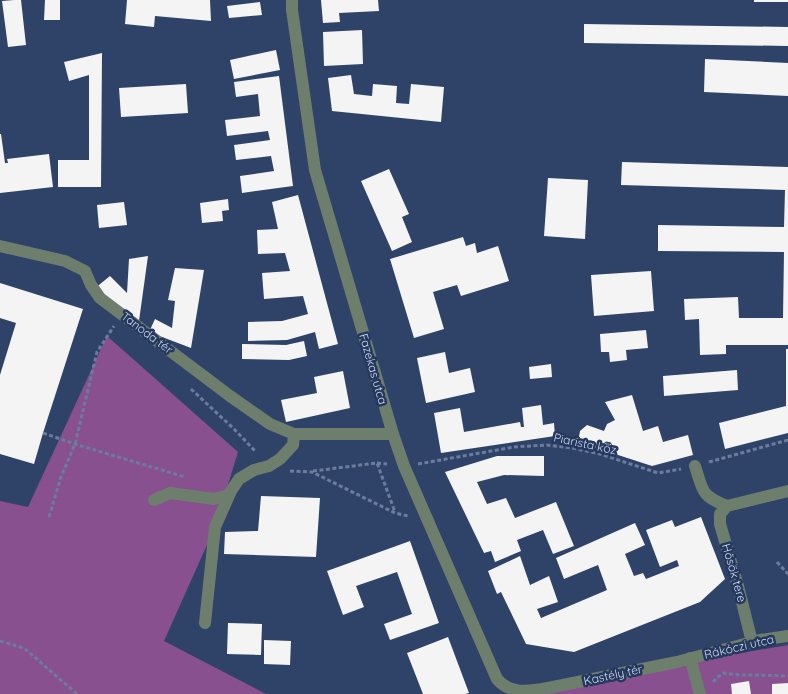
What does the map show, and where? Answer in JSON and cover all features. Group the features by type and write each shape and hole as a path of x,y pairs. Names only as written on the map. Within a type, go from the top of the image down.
{"street":[{"name":"Fazekas utca","path":"292,0 315,170 392,434 404,466 497,679 502,686 512,693 536,690"},
{"name":"Tanoda tér","path":"0,246 65,260 85,271 91,285 100,298 270,424 294,434 392,434"},
{"path":"205,623 215,527 229,495 239,479 254,470 269,466 280,459 293,445 294,434"},
{"path":"695,466 704,493 714,501 727,506 788,491"},
{"path":"154,500 170,493 214,499 229,495"},
{"name":"Hősök tere","path":"727,506 720,514 720,524 752,642"},
{"name":"Rákóczi utca","path":"690,658 752,642 788,636"},
{"path":"690,658 704,691"},
{"name":"Kastély tér","path":"536,690 690,658"}],"path":[{"path":"49,517 61,477 75,444 97,352 117,322"},
{"path":"43,433 185,477"},
{"name":"Piarista köz","path":"404,466 514,447 547,445 600,454 658,474 695,466 788,440"},
{"path":"283,471 312,472 377,463 395,512"},
{"path":"312,472 395,512 428,522"},
{"path":"777,562 788,574"},
{"path":"0,641 24,648 77,694"},
{"path":"704,691 723,673 788,676"}],"shaded area":[{"path":"107,336 238,452 215,527 164,641 266,694 0,694 0,501 28,507"},
{"path":"788,645 788,694 526,694 690,658 741,653"}],"building":[{"path":"21,0 26,45 8,47 2,1"},
{"path":"45,0 60,0 60,20 44,20"},
{"path":"127,0 210,0 211,21 155,16 154,27 125,24"},
{"path":"321,0 378,0 379,11 339,13 340,22 323,23"},
{"path":"754,0 788,0 788,2 754,2"},
{"path":"260,2 262,15 229,18 227,6"},
{"path":"584,24 788,27 788,46 584,43"},
{"path":"362,30 363,64 324,66 323,32"},
{"path":"276,50 280,70 234,79 230,60"},
{"path":"102,53 101,187 58,187 58,160 89,160 89,75 69,81 64,62"},
{"path":"705,59 788,63 788,96 704,92"},
{"path":"351,75 354,94 372,96 373,84 397,86 396,103 409,104 411,84 444,87 441,122 332,111 328,78"},
{"path":"279,76 293,186 242,193 240,176 274,171 271,156 236,160 234,145 270,140 268,131 227,136 225,120 260,116 258,94 236,97 234,82"},
{"path":"186,84 188,113 121,117 119,88"},
{"path":"0,134 5,163 8,163 7,159 49,154 53,187 0,193"},
{"path":"622,162 788,167 788,345 726,345 726,354 700,355 699,319 685,320 684,299 738,297 739,318 783,318 784,252 658,251 658,225 784,227 785,190 621,185"},
{"path":"389,169 409,214 402,217 412,242 392,251 361,181"},
{"path":"548,178 588,180 585,239 544,236"},
{"path":"298,195 338,344 319,349 315,332 287,340 248,341 248,322 282,321 308,314 303,296 264,299 262,273 290,271 285,253 258,254 257,230 278,229 272,202"},
{"path":"228,199 229,210 222,211 223,221 202,223 200,203"},
{"path":"124,202 127,225 99,228 97,205"},
{"path":"463,237 466,246 475,243 477,253 498,246 509,281 461,296 457,285 433,292 444,329 414,338 390,259"},
{"path":"148,256 139,321 94,289 110,276 127,293 129,259"},
{"path":"175,268 204,270 191,348 149,332 155,319 172,328 175,301 168,300"},
{"path":"651,271 654,311 594,316 591,275"},
{"path":"0,283 83,309 34,464 0,454 0,375 16,323 0,318"},
{"path":"646,330 648,348 626,350 627,360 610,362 609,352 601,352 600,334"},
{"path":"304,341 307,356 289,360 242,359 242,344 286,345"},
{"path":"786,349 788,349 788,433 725,449 719,423 786,406"},
{"path":"445,352 449,373 470,368 475,392 426,403 417,358"},
{"path":"551,364 552,377 530,379 529,367"},
{"path":"737,370 738,390 664,396 663,376"},
{"path":"343,371 350,408 286,422 281,400 317,393 314,377"},
{"path":"632,395 643,431 658,426 663,442 688,435 693,455 652,466 578,442 580,431 587,425 604,431 607,424 615,420 605,402"},
{"path":"541,405 543,425 554,423 555,436 441,453 434,413 460,408 464,432 520,422 521,427 524,427 522,408"},
{"path":"497,456 544,456 544,476 504,475 477,482 487,504 506,498 515,518 556,502 574,546 553,554 543,530 517,540 521,551 495,562 491,551 484,553 445,472"},
{"path":"261,496 320,498 316,557 224,554 225,532 258,531"},
{"path":"701,517 725,579 700,602 574,652 526,644 501,592 497,594 488,571 520,556 530,585 549,576 558,602 537,609 541,618 607,590 598,565 564,579 556,558 635,523 645,545 625,554 634,576 643,573 646,579 679,566 677,560 660,567 646,530 672,520 675,527"},
{"path":"410,541 439,623 390,640 384,624 412,614 397,572 356,586 364,607 343,615 327,571"},
{"path":"228,623 262,624 261,655 227,654"},
{"path":"448,637 469,693 423,694 407,653"},
{"path":"264,640 291,641 290,665 264,664"},
{"path":"749,681 751,694 732,694 731,684"},
{"path":"788,683 788,694 772,694 772,684"}]}
